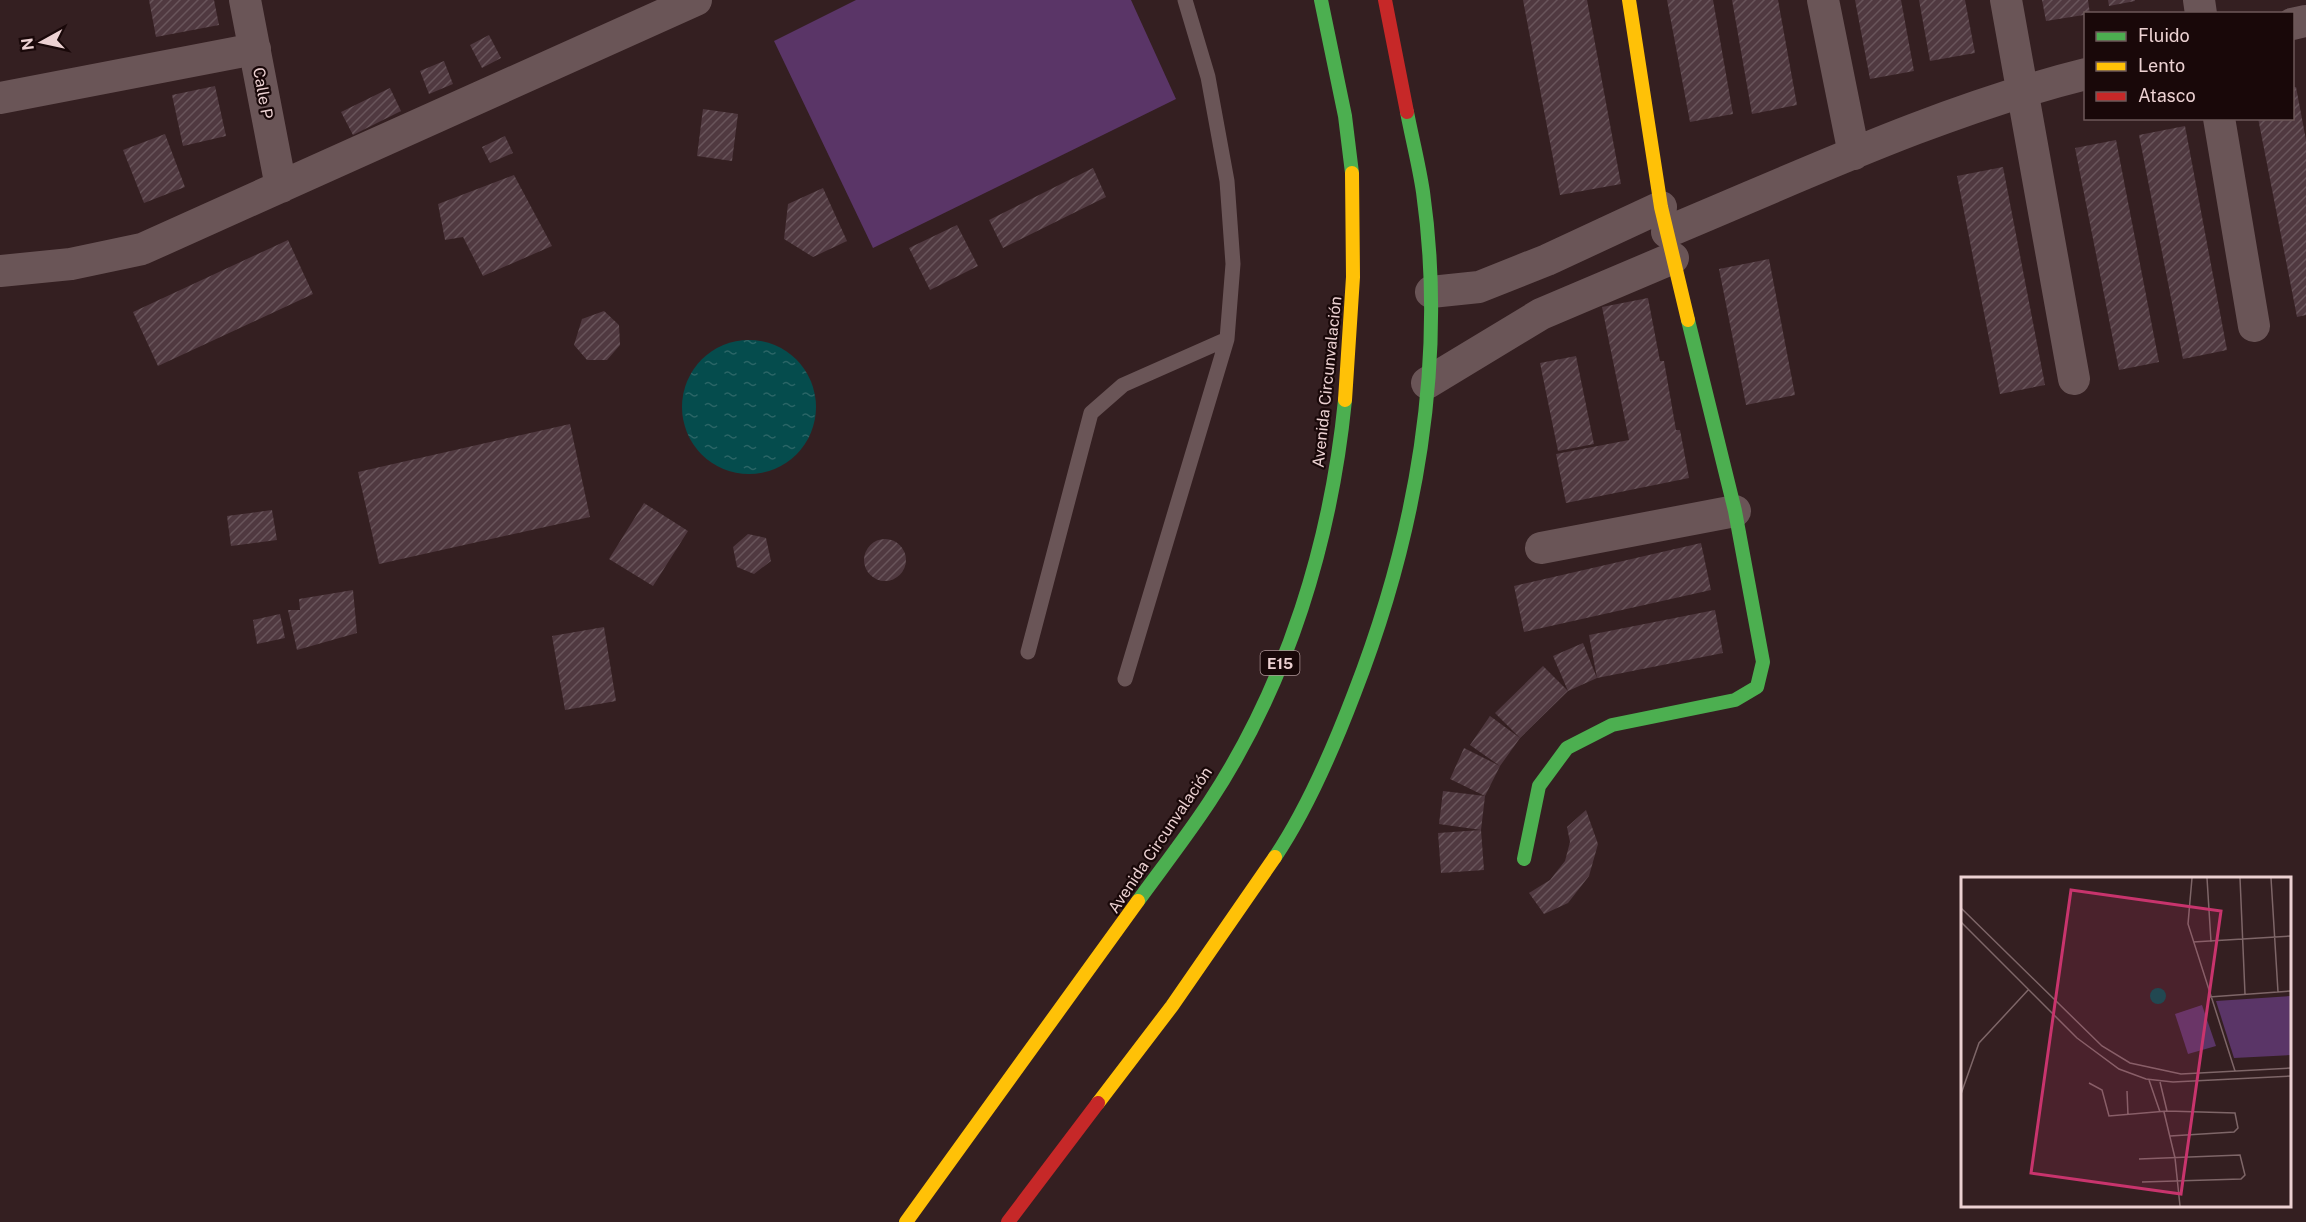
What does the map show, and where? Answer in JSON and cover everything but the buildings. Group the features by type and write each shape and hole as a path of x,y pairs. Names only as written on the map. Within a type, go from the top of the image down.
{"main road":[{"name":"Avenida Circunvalación","path":"906,1222 1210,801 1252,729 1286,650 1316,563 1341,440 1351,332 1354,233 1348,135 1321,0"},
{"path":"1008,1222 1172,1006 1288,837 1338,736 1377,636 1410,518 1427,382 1431,292 1423,192 1385,0"},
{"path":"1524,859 1539,786 1567,748 1612,725 1735,700 1757,687 1763,662 1735,511 1667,232 1629,0"}],"street":[{"name":"Calle P","path":"245,0 280,187"},
{"path":"0,271 71,264 142,249 696,0"},
{"path":"1823,0 1854,154"},
{"path":"2006,0 2074,379"},
{"path":"0,98 255,49"},
{"path":"1431,292 1479,287 1547,260 1667,232 1854,154 2022,90 2084,74"},
{"path":"2219,120 2254,326"},
{"path":"1427,382 1541,314 1667,232"},
{"path":"1541,548 1735,511"}],"lane":[{"path":"1125,679 1227,339 1233,264 1227,181 1208,77 1185,0"},
{"path":"1028,652 1091,413 1123,385 1227,339"}],"shaded area":[{"path":"856,0 1131,0 1176,99 873,248 774,41"}],"water":[{"path":"749,340 774,345 796,360 811,382 816,407 811,432 796,454 774,469 749,474 724,469 702,454 687,432 682,407 687,382 702,360 724,345"}],"traffic: fast":[{"path":"1321,0 1345,116 1352,173"},
{"path":"1275,857 1298,819 1328,757 1376,634 1409,510 1421,447 1428,384 1431,320 1429,256 1420,172 1407,112"},
{"path":"1524,859 1539,786 1567,748 1612,725 1735,700 1757,687 1763,662 1735,511 1688,320"},
{"path":"1138,901 1210,801 1238,755 1283,659 1302,609 1317,557 1329,505 1345,400"}],"traffic: slow":[{"path":"1629,0 1661,207 1688,320"},
{"path":"1345,400 1353,277 1352,173"},
{"path":"1098,1103 1172,1006 1275,857"},
{"path":"906,1222 1138,901"}],"traffic: jam":[{"path":"1385,0 1407,112"},
{"path":"1008,1222 1098,1103"}]}
